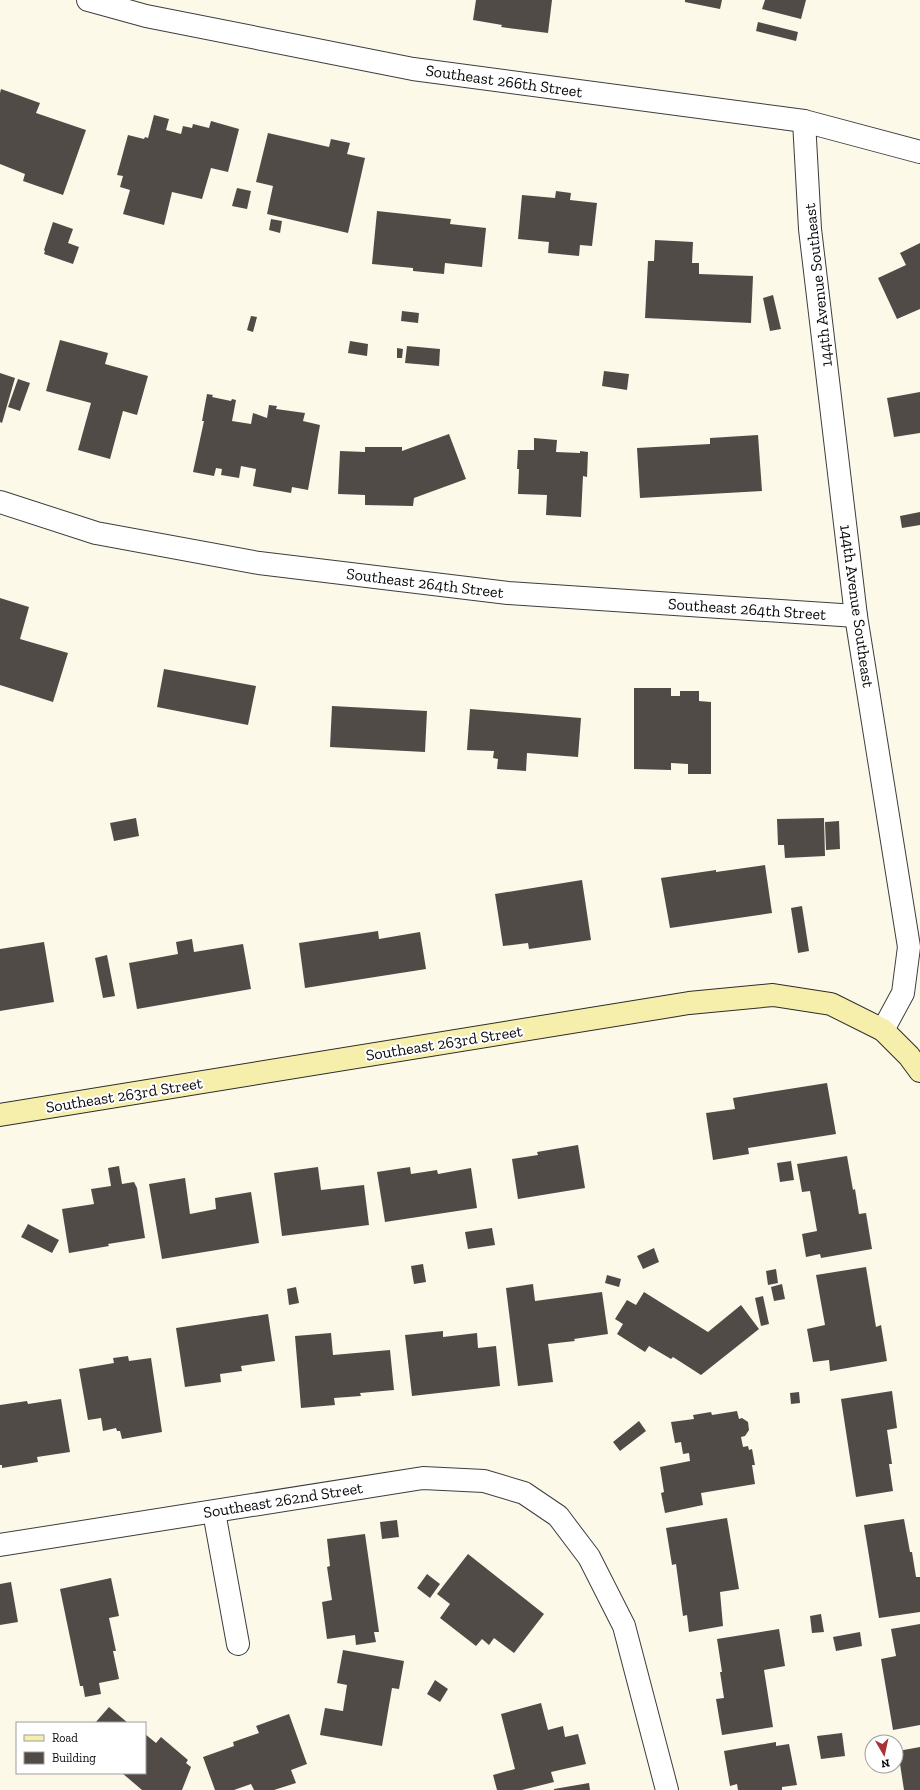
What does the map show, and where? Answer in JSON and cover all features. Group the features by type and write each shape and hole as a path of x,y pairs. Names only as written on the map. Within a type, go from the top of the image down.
{"street":[{"name":"Southeast 266th Street","path":"88,0 146,16 413,69 804,120 920,152"},
{"name":"144th Avenue Southeast","path":"804,120 810,229 856,616 910,947 903,993 883,1030"},
{"name":"Southeast 264th Street","path":"0,502 96,533 259,563 508,593 856,616"},
{"name":"Southeast 263rd Street","path":"0,1115 689,1003 773,995 831,1004 883,1030"},
{"path":"883,1030 909,1056 920,1071"},
{"name":"Southeast 262nd Street","path":"0,1545 423,1478 484,1481 524,1493 558,1516 589,1557 624,1626 667,1790"},
{"path":"214,1512 238,1644"}],"building":[{"path":"476,0 552,0 548,33 501,27 502,25 473,20"},
{"path":"685,0 722,0 720,9 685,2"},
{"path":"765,0 806,0 801,19 762,9"},
{"path":"758,22 798,32 796,41 756,31"},
{"path":"1,89 40,103 36,113 86,130 63,195 23,181 25,174 0,164"},
{"path":"154,115 169,119 166,130 181,134 183,126 192,128 193,124 209,128 211,121 239,129 228,172 211,168 202,199 172,192 164,225 123,214 130,190 120,187 123,176 117,175 128,135 144,139 145,137 148,138"},
{"path":"268,133 329,147 331,139 350,143 347,154 365,158 348,233 267,214 273,186 256,182"},
{"path":"237,188 251,191 247,209 232,206"},
{"path":"556,191 571,193 570,200 597,203 592,246 580,245 579,256 548,253 549,242 518,239 522,195 555,198"},
{"path":"377,211 451,219 450,224 486,228 482,267 445,263 444,274 413,271 413,268 372,264"},
{"path":"271,219 282,221 280,233 269,230"},
{"path":"53,222 73,229 68,243 79,247 73,264 44,254"},
{"path":"655,240 693,242 692,263 699,263 699,274 753,276 751,323 645,318 648,261 654,261"},
{"path":"920,243 920,309 897,319 878,278 906,265 900,253"},
{"path":"773,295 781,329 770,331 763,298"},
{"path":"402,311 419,313 418,323 401,321"},
{"path":"251,316 257,317 253,332 247,330"},
{"path":"60,340 108,353 105,364 148,376 137,415 123,411 110,459 78,450 91,403 46,391"},
{"path":"350,341 368,344 367,356 348,353"},
{"path":"407,346 440,349 439,366 405,363"},
{"path":"397,348 403,349 402,358 397,358"},
{"path":"604,371 629,374 627,390 602,386"},
{"path":"0,373 15,378 2,423 0,422"},
{"path":"18,379 30,383 20,411 8,407"},
{"path":"920,392 920,433 894,437 887,398"},
{"path":"207,394 213,395 212,397 231,401 232,399 236,400 232,421 251,424 253,413 267,418 269,405 277,406 276,409 305,413 303,421 320,425 308,490 292,487 291,493 253,486 256,469 241,466 239,478 221,475 222,469 216,468 214,476 193,472 204,421 202,421"},
{"path":"449,434 466,479 414,498 413,506 365,505 365,495 338,494 340,451 365,452 365,447 402,447 402,451"},
{"path":"758,435 762,491 640,498 637,448 710,444 710,438"},
{"path":"534,438 557,440 556,452 588,452 587,477 583,476 581,517 546,515 547,495 518,494 518,450 534,450"},
{"path":"920,512 920,525 902,528 900,516"},
{"path":"0,598 29,607 20,639 68,653 53,702 0,685"},
{"path":"164,669 256,686 248,725 157,707"},
{"path":"634,688 671,688 671,696 680,696 680,691 699,691 699,701 711,702 711,774 688,774 688,764 671,763 671,770 634,769"},
{"path":"332,706 427,711 425,752 330,747"},
{"path":"470,709 581,718 578,757 527,753 526,771 497,769 498,759 493,758 494,751 467,750"},
{"path":"136,818 139,836 114,841 110,823"},
{"path":"824,818 825,856 785,858 784,845 778,845 777,819"},
{"path":"839,821 840,849 826,850 825,822"},
{"path":"765,865 772,913 670,928 661,878"},
{"path":"582,880 591,940 529,949 528,943 503,946 495,894"},
{"path":"802,906 809,951 798,953 791,908"},
{"path":"378,931 379,939 420,932 426,969 305,988 299,943"},
{"path":"192,939 194,952 243,944 251,989 137,1009 129,963 178,954 176,942"},
{"path":"44,942 54,1002 0,1011 0,949"},
{"path":"107,955 115,996 103,998 95,958"},
{"path":"827,1083 836,1134 748,1148 749,1154 713,1160 706,1113 735,1109 733,1098"},
{"path":"578,1145 585,1188 518,1199 512,1159 538,1155 537,1152"},
{"path":"847,1156 859,1214 866,1213 872,1249 821,1258 820,1254 806,1257 802,1234 817,1231 810,1191 802,1192 797,1164"},
{"path":"791,1161 794,1180 780,1182 777,1163"},
{"path":"119,1166 122,1184 134,1182 137,1188 145,1238 108,1244 109,1246 69,1253 62,1209 94,1204 91,1189 111,1186 108,1168"},
{"path":"318,1167 321,1190 364,1185 369,1225 282,1236 274,1173"},
{"path":"410,1167 411,1174 437,1170 438,1174 471,1168 477,1208 385,1222 377,1172"},
{"path":"185,1178 190,1214 216,1209 215,1198 251,1192 259,1243 162,1259 149,1184"},
{"path":"28,1224 59,1240 52,1253 21,1237"},
{"path":"492,1228 495,1245 468,1249 465,1232"},
{"path":"654,1248 659,1262 643,1269 637,1256"},
{"path":"423,1264 426,1282 414,1284 411,1266"},
{"path":"866,1267 876,1327 881,1325 887,1361 830,1371 829,1360 813,1362 807,1329 825,1325 816,1275"},
{"path":"776,1269 778,1283 768,1285 766,1271"},
{"path":"607,1275 621,1279 619,1287 605,1283"},
{"path":"533,1284 535,1301 602,1292 608,1334 574,1339 575,1341 548,1344 553,1382 518,1386 506,1288"},
{"path":"782,1284 785,1299 774,1301 771,1287"},
{"path":"296,1287 299,1303 289,1305 287,1289"},
{"path":"644,1292 708,1332 741,1305 759,1329 701,1375 673,1357 671,1359 649,1346 645,1352 617,1334 623,1324 615,1319 627,1300 636,1305"},
{"path":"763,1296 769,1324 761,1326 755,1298"},
{"path":"268,1314 275,1361 241,1366 242,1371 220,1374 221,1382 185,1387 176,1328"},
{"path":"443,1331 443,1337 477,1333 478,1348 496,1346 500,1386 412,1396 405,1335"},
{"path":"331,1333 333,1355 390,1350 394,1390 360,1393 361,1396 334,1398 335,1405 301,1408 295,1336"},
{"path":"128,1356 129,1361 151,1358 162,1432 122,1439 120,1431 117,1431 116,1428 103,1431 101,1418 88,1420 79,1369 114,1363 113,1358"},
{"path":"892,1391 897,1428 887,1430 892,1464 889,1464 893,1491 856,1497 841,1399"},
{"path":"799,1392 800,1403 791,1404 790,1393"},
{"path":"61,1399 70,1452 37,1457 38,1462 2,1468 2,1465 0,1465 0,1405 27,1401 28,1404"},
{"path":"737,1411 739,1419 742,1418 748,1422 749,1430 745,1436 741,1437 743,1447 748,1446 749,1450 752,1449 755,1465 752,1465 755,1484 701,1493 703,1505 665,1513 661,1493 664,1492 660,1467 690,1461 689,1453 683,1454 681,1442 675,1443 671,1422 694,1419 693,1415 711,1412 712,1415"},
{"path":"639,1421 646,1431 620,1451 613,1442"},
{"path":"727,1518 739,1589 720,1592 723,1626 689,1632 687,1615 683,1616 676,1564 672,1565 666,1528"},
{"path":"904,1519 916,1577 920,1577 920,1612 879,1618 864,1525"},
{"path":"397,1520 399,1537 382,1539 380,1522"},
{"path":"365,1534 379,1632 374,1632 376,1642 356,1645 355,1635 327,1639 322,1602 332,1600 327,1567 330,1566 327,1539"},
{"path":"468,1554 544,1614 514,1653 494,1638 489,1645 482,1639 476,1646 440,1618 450,1604 437,1594"},
{"path":"427,1574 440,1584 430,1598 417,1588"},
{"path":"111,1578 119,1616 109,1618 116,1651 113,1651 119,1679 99,1683 101,1694 85,1697 83,1686 80,1686 60,1589"},
{"path":"11,1582 18,1622 0,1625 0,1584"},
{"path":"821,1614 824,1632 812,1633 810,1616"},
{"path":"920,1624 920,1725 893,1730 881,1659 896,1656 891,1629"},
{"path":"779,1629 785,1666 764,1670 773,1727 722,1735 716,1699 724,1698 717,1639"},
{"path":"860,1632 862,1646 836,1651 833,1637"},
{"path":"343,1650 404,1661 399,1689 392,1688 382,1746 320,1735 325,1708 343,1711 347,1685 337,1683"},
{"path":"435,1680 448,1689 440,1702 427,1694"},
{"path":"541,1703 548,1730 563,1726 565,1737 578,1734 586,1764 551,1772 554,1782 522,1790 497,1790 493,1775 515,1769 501,1714"},
{"path":"109,1707 127,1722 96,1722"},
{"path":"289,1714 307,1764 291,1770 296,1783 274,1790 254,1790 251,1784 234,1790 215,1790 203,1757 234,1746 233,1742 259,1733 256,1726"},
{"path":"842,1733 845,1756 821,1759 817,1736"},
{"path":"146,1735 156,1743 161,1737 188,1760 186,1763 191,1767 182,1790 142,1790 123,1774 146,1774"},
{"path":"776,1742 776,1746 789,1744 797,1785 782,1787 782,1790 738,1790 737,1784 730,1786 724,1751"},
{"path":"920,1747 920,1790 904,1790 902,1774 904,1774 904,1750"},
{"path":"589,1783 590,1790 554,1790 554,1789"}]}
